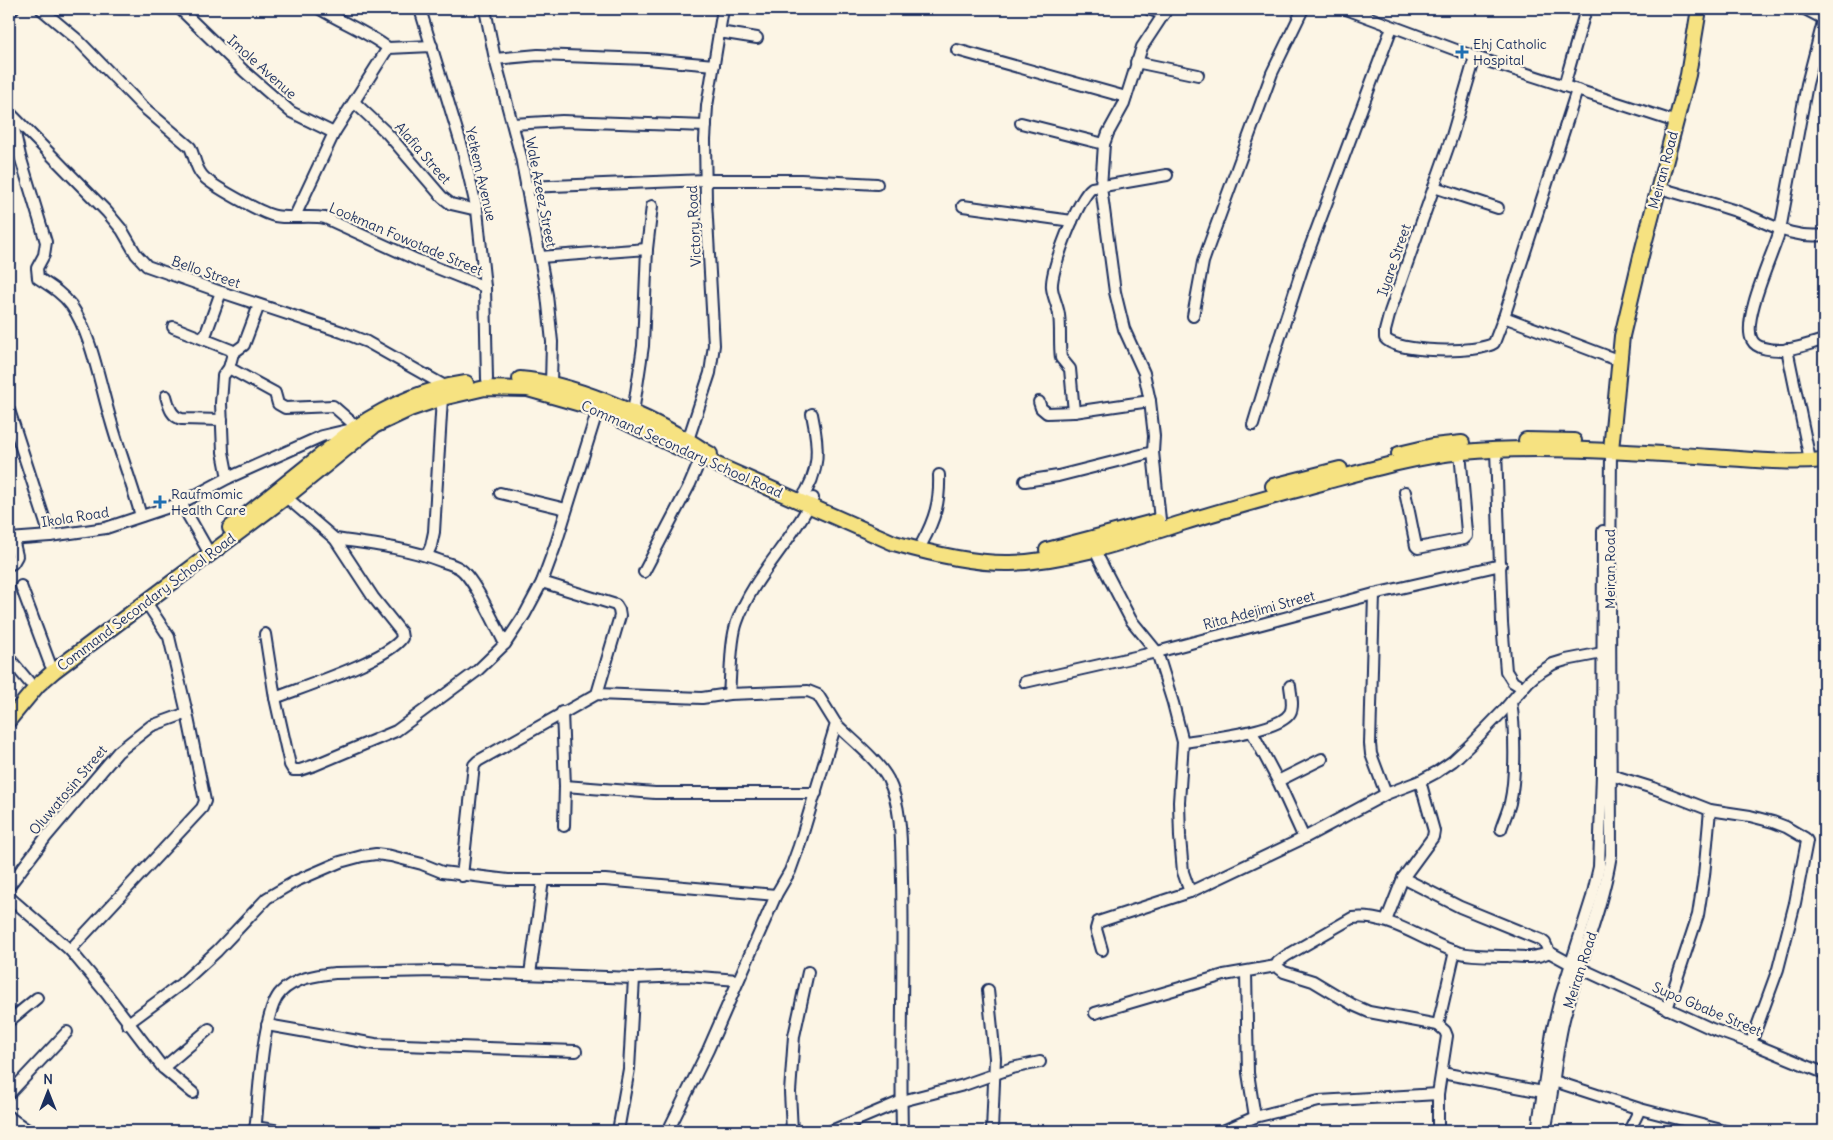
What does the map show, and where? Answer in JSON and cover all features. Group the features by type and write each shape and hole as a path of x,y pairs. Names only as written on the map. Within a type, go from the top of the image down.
{"main road":[{"name":"Meiran Road","path":"1607,446 1612,358 1621,311 1670,120 1682,68 1692,9"},
{"name":"Meiran Road","path":"1611,396 1622,336 1688,75 1699,9"},
{"name":"Command Secondary School Road","path":"9,720 38,685 286,497 337,450 356,428 387,408 487,379 509,378 551,384 602,400 632,412 688,440 707,452 807,500 894,539 917,544"},
{"name":"Command Secondary School Road","path":"9,706 29,682 50,664 337,450 374,426 444,392 508,387 528,389 598,409 701,458 807,500"},
{"path":"917,544 988,562 1010,563 1068,555 1094,549 1147,529 1160,520 1304,478 1433,446 1515,440 1790,461 1824,460"},
{"path":"917,544 1007,554 1054,548 1147,529 1384,466 1460,452 1607,446 1793,455 1824,453"}],"street":[{"path":"9,13 13,9"},
{"name":"Lookman Fowotade Street","path":"41,9 78,40 142,106 190,147 195,156 196,166 210,183 274,216 325,218 417,260 485,287"},
{"name":"Imole Avenue","path":"180,9 245,72 291,112 334,133"},
{"path":"320,9 375,38 388,48 432,46"},
{"name":"Yetkem Avenue","path":"420,9 462,147 477,210 485,287 487,379"},
{"name":"Wale Azeez Street","path":"485,9 495,59 513,124 540,257 552,342 551,384"},
{"name":"Victory Road","path":"688,440 710,373 714,345 706,180 706,126 707,106 723,9"},
{"path":"1148,9 1166,12 1146,39 1136,62 1126,97 1108,133 1104,144 1101,187 1115,292 1124,329 1144,373 1150,400 1160,520"},
{"path":"1193,316 1203,262 1212,236 1272,73 1303,9"},
{"path":"1346,9 1475,57 1670,120"},
{"path":"1564,86 1586,9"},
{"path":"1805,9 1824,18 1807,84 1780,230 1775,248 1759,283 1753,307 1750,332 1751,339 1756,345 1765,348 1788,349 1824,340"},
{"path":"1253,425 1304,266 1392,27"},
{"path":"719,32 757,38"},
{"path":"295,216 334,133 388,48"},
{"path":"957,50 1126,97"},
{"path":"495,59 538,55 647,59 714,65"},
{"name":"Iyare Street","path":"1475,57 1452,136 1390,312 1385,338 1392,344 1428,350 1470,349 1491,346 1494,343 1504,317"},
{"path":"1136,62 1198,75"},
{"path":"1577,90 1504,317 1612,358"},
{"name":"Alafia Street","path":"354,102 387,133 442,197 451,204 477,210"},
{"path":"10,113 20,156 46,242 44,255 37,268 38,278 62,295 80,320 86,334 111,423 128,470 141,516"},
{"name":"Bello Street","path":"10,113 107,212 122,230 136,254 147,266 367,342 444,392"},
{"path":"513,124 562,122 706,126"},
{"path":"1021,123 1104,144"},
{"path":"1074,412 1070,369 1061,358 1059,315 1052,288 1057,261 1072,221 1087,192 1092,188 1167,175"},
{"path":"526,187 706,180 801,180 877,184"},
{"path":"1434,187 1498,208"},
{"path":"1659,188 1738,212 1780,230 1801,236 1824,236"},
{"path":"632,412 644,346 647,249 652,206"},
{"path":"963,206 1072,221"},
{"path":"540,257 647,249"},
{"path":"204,339 221,292"},
{"path":"228,478 224,452 221,403 223,376 229,368 233,353 244,345 259,305"},
{"path":"173,326 230,350 233,353"},
{"path":"1788,349 1809,455"},
{"path":"229,368 275,392 278,404 285,408 333,406 356,428"},
{"path":"426,555 431,546 434,532 444,392"},
{"path":"166,396 172,413 176,418 182,420 222,420"},
{"path":"1039,402 1041,408 1047,413 1074,412 1150,400"},
{"path":"265,634 275,698 290,765 293,770 300,770 396,731 477,671 505,644 525,614 542,582 598,409"},
{"path":"9,410 50,536"},
{"path":"729,694 736,624 759,579 795,531 815,474 818,441 812,414"},
{"name":"Ikola Road","path":"11,539 50,536 106,528 180,503 228,478 322,436 356,428"},
{"name":"Meiran Road","path":"1546,1131 1559,1043 1599,866 1607,446"},
{"path":"298,448 337,450"},
{"path":"1496,450 1502,623 1506,671 1513,682 1522,688"},
{"path":"1025,482 1058,476 1153,452"},
{"path":"1406,492 1416,546 1418,548 1464,539 1467,536 1467,532 1460,452"},
{"path":"644,572 690,484 701,458"},
{"path":"917,544 933,522 940,491 939,475"},
{"path":"500,493 566,509"},
{"path":"275,698 378,657 399,643 402,638 401,632 373,597 335,539 286,497"},
{"path":"180,503 206,547"},
{"name":"Meiran Road","path":"1537,1131 1552,1032 1561,995 1595,924 1608,875 1611,854 1612,775 1606,504"},
{"path":"9,565 13,563 17,556 11,539"},
{"path":"335,539 384,545 426,555 459,568 466,575 485,604 505,644"},
{"path":"1094,549 1131,620 1157,652 1173,703 1183,742 1179,802 1180,837 1183,872 1190,892"},
{"name":"Rita Adejimi Street","path":"1025,682 1157,652 1374,594 1501,565"},
{"path":"542,582 616,605 619,610 620,616 598,694"},
{"path":"21,586 50,664"},
{"path":"1374,594 1370,744 1371,754 1386,794"},
{"path":"70,950 140,877 204,805 205,801 169,637 146,602"},
{"path":"1102,950 1096,929 1098,922 1190,892 1304,838 1386,794 1420,781 1453,760 1537,674 1553,664 1602,653"},
{"path":"9,658 29,682"},
{"path":"1183,742 1252,732 1284,720 1290,713 1292,704 1290,686"},
{"path":"462,876 474,765 562,712 598,694 702,698 729,694 813,691 818,695 836,724 878,767 888,780 897,808 901,859 903,939 902,1131"},
{"path":"1501,829 1510,802 1512,781 1514,723 1511,702"},
{"path":"562,712 565,786 564,826"},
{"name":"Oluwatosin Street","path":"9,886 46,837 118,752 151,726 187,713"},
{"path":"668,1131 708,1050 776,895 790,871 816,793 836,724"},
{"path":"1252,732 1278,781 1304,838"},
{"path":"1278,781 1322,759"},
{"path":"1612,775 1656,789 1710,810 1762,818 1786,827 1807,841 1795,903 1778,969 1751,1043"},
{"path":"1386,921 1403,878 1433,837 1434,831 1420,781"},
{"path":"565,786 655,793 816,793"},
{"path":"1667,1009 1698,915 1704,876 1710,810"},
{"path":"127,1024 181,984 217,951 267,898 296,881 340,862 362,856 376,854 391,856 422,864 442,872 462,876 508,880 605,880 776,895"},
{"name":"Supo Gbabe Street","path":"1403,878 1460,907 1540,940 1545,943 1549,952 1667,1009 1712,1029 1824,1072"},
{"path":"530,974 543,880"},
{"path":"9,897 70,950 106,993 127,1024 163,1068 193,1093"},
{"path":"1095,1013 1224,975 1276,966 1286,956 1352,918 1386,921 1455,952 1528,958 1541,956 1549,952"},
{"path":"1438,1025 1455,952"},
{"path":"1276,966 1284,972 1313,981 1353,1005 1369,1012 1438,1025 1445,1031 1448,1036 1438,1094 1438,1131"},
{"path":"280,1131 255,1129 267,1025 273,1004 280,993 300,980 318,975 409,972 634,978 686,976 738,980"},
{"path":"792,1131 790,1092 794,1036 808,972"},
{"path":"1246,972 1248,1073 1255,1117"},
{"path":"618,1131 629,1069 634,978"},
{"path":"988,990 995,1058 992,1131"},
{"path":"9,1021 37,998"},
{"path":"267,1025 375,1044 576,1051"},
{"path":"163,1068 209,1029"},
{"path":"9,1094 67,1032"},
{"path":"831,1131 902,1101 1040,1062"},
{"path":"1442,1073 1543,1092"},
{"path":"1554,1081 1640,1109 1725,1131"},
{"path":"1223,1131 1255,1117 1319,1101 1438,1094"},
{"path":"1630,1131 1640,1109"},
{"path":"9,1116 29,1131"}],"place":[{"name":"Ehj Catholic Hospital","path":"1462,52"},
{"name":"Raufmomic Health Care","path":"160,502"}]}
